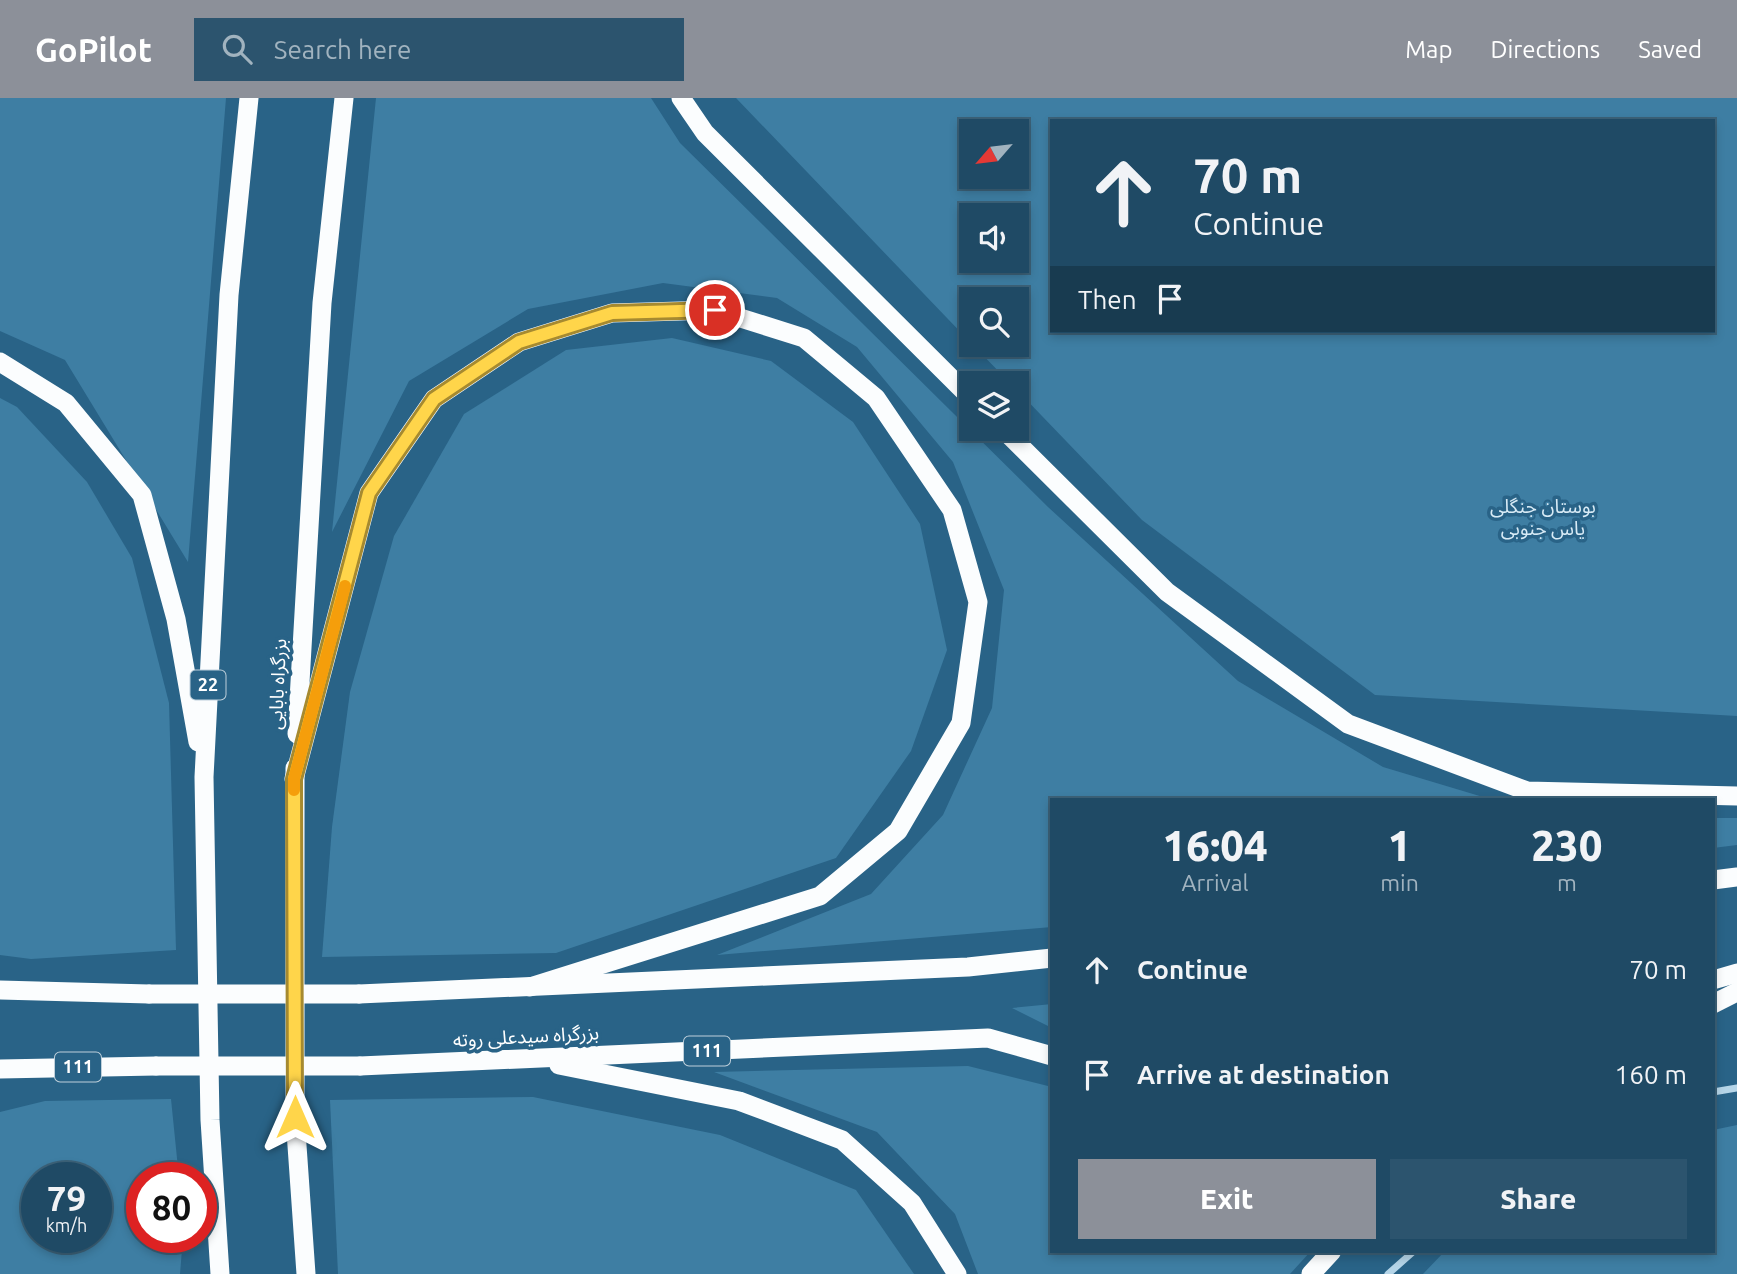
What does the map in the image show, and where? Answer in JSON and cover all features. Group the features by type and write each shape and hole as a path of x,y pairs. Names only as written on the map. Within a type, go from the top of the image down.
{"highway":[{"name":"22","path":"212,1162 204,776 229,295 249,98"},
{"name":"بزرگراه بابایی","path":"306,1274 295,1117 294,779 322,303 344,98"},
{"path":"681,98 705,133 959,386"},
{"path":"294,779 369,493 434,399 519,342 612,313 715,310 804,338 876,398 952,510 978,602 961,723 898,831 820,896 530,987"},
{"path":"0,362 66,403 142,495 176,619 204,776"},
{"path":"1015,441 1167,592 1348,724 1527,792 1737,796"},
{"path":"1715,880 1737,877"},
{"path":"0,990 149,994 359,994 968,967 1050,958"},
{"path":"1715,979 1737,973"},
{"path":"1715,991 1737,982"},
{"path":"1715,1003 1737,992"},
{"name":"بزرگراه سیدعلی روته","path":"0,1069 360,1066 988,1038 1050,1055"},
{"path":"527,1059 739,1101 842,1140 912,1203 957,1274"},
{"path":"0,1075 27,1069"},
{"name":"22","path":"217,1235 220,1274"},
{"path":"211,1274 214,1253"},
{"path":"1311,1274 1330,1253"}],"street":[{"path":"1715,1092 1737,1088"},
{"path":"1388,1274 1412,1253"}],"green space":[{"path":"0,98 226,98 188,562 65,360 0,331"},
{"path":"376,98 651,98 680,143 959,419 959,441 981,441 1048,507 1238,681 1383,767 1486,798 1050,798 1050,927 717,955 871,894 943,815 992,708 1004,590 953,462 857,347 777,298 663,283 528,309 409,381 332,532"},
{"name":"بوستان جنگلی یاس جنوبی","path":"736,98 1737,98 1737,716 1375,695 1142,520 1029,402 1029,371 998,371 985,357 1029,357 1029,287 959,287 959,330"},
{"path":"672,338 771,361 853,422 920,524 947,650 911,751 836,858 556,953 322,957 332,827 350,692 394,536 464,414 566,350"},
{"path":"0,398 17,407 87,482 132,558 169,703 176,950 31,959 0,955"},
{"path":"1715,818 1737,818 1737,845 1715,848"},
{"path":"1050,1004 1050,1027 1012,1008"},
{"path":"968,1066 1050,1086 1050,1253 1309,1253 1290,1274 978,1274 955,1214 877,1132 714,1072"},
{"path":"533,1097 720,1135 856,1190 914,1274 338,1274 330,1100"},
{"path":"171,1099 177,1162 126,1162 126,1253 182,1253 180,1274 0,1274 0,1112 45,1101"},
{"path":"1737,1125 1737,1274 1423,1274 1443,1253 1715,1253 1715,1130"}],"slow traffic":[{"path":"294,790 294,779 345,586"}],"route":[{"path":"295,1117 294,779 369,493 434,399 519,342 612,313 715,310"}]}
